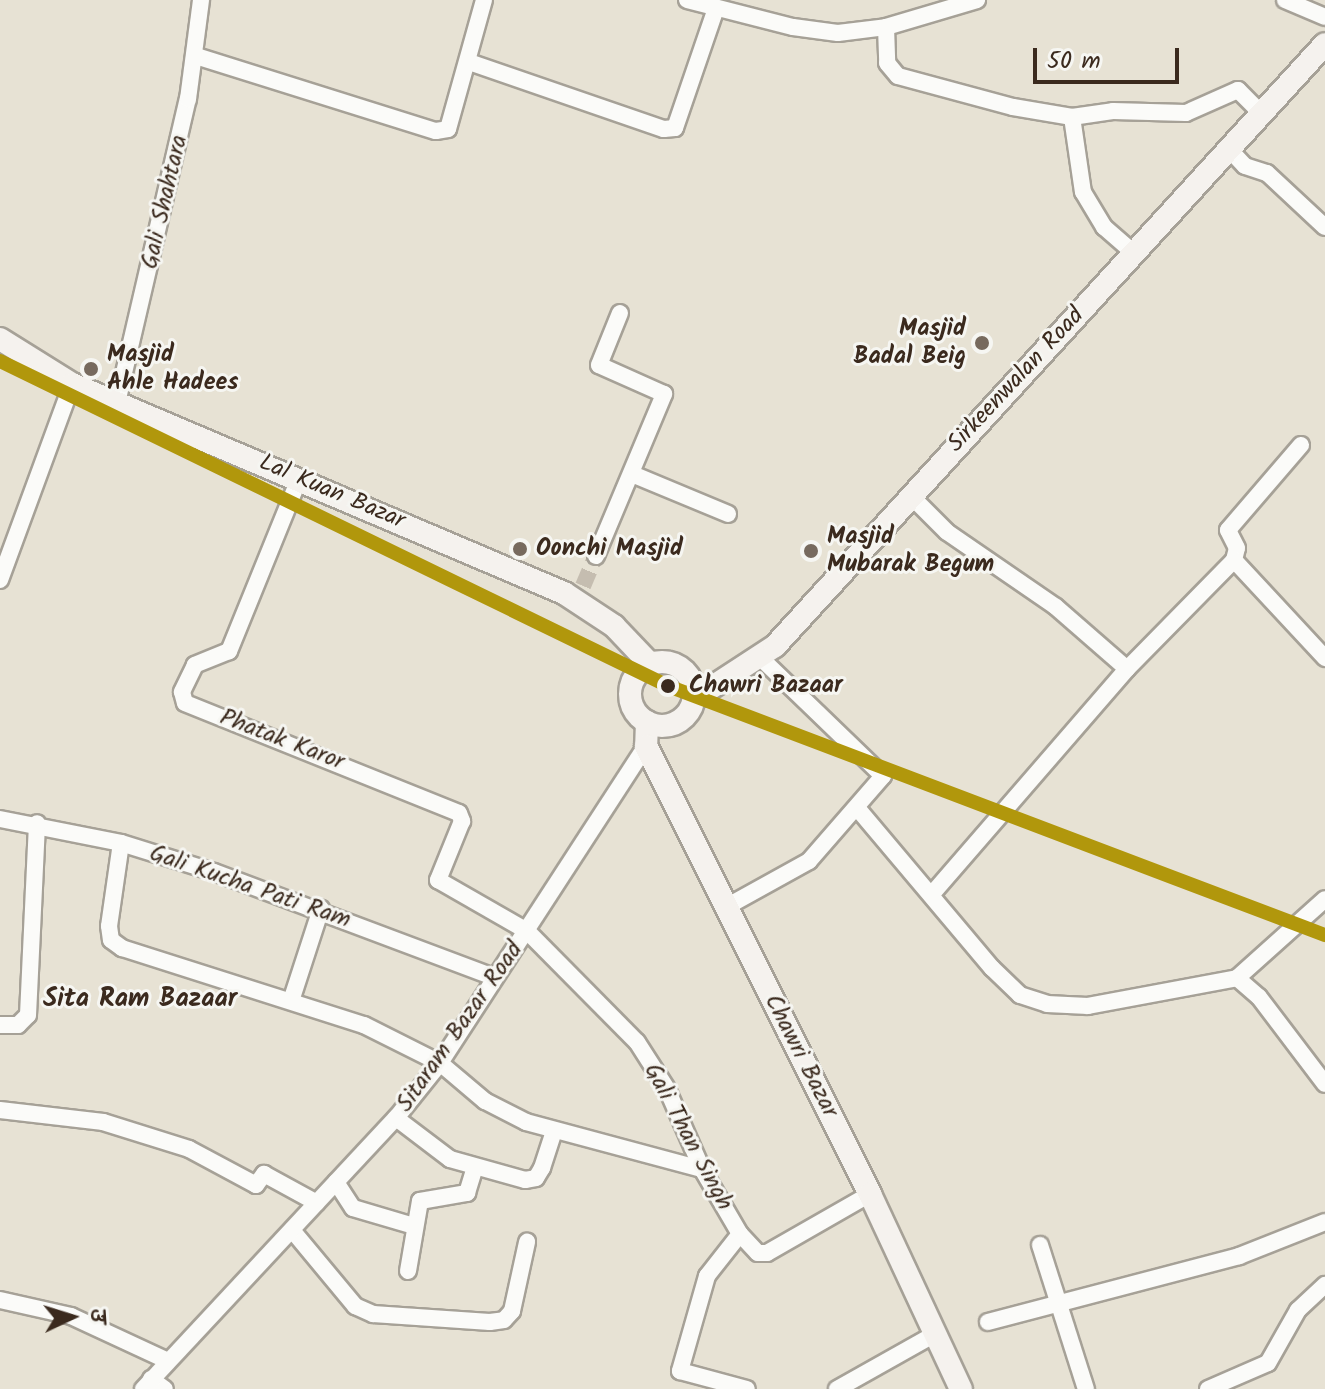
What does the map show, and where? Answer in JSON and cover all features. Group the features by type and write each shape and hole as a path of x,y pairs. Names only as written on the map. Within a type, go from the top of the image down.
{"street":[{"name":"Gali Shahtara","path":"117,403 196,56 201,0"},
{"path":"196,56 436,131 448,129 455,119 484,0"},
{"path":"687,0 838,33 886,27 977,0"},
{"path":"1285,0 1325,17"},
{"path":"469,62 664,129 675,128 716,8"},
{"path":"886,27 887,63 898,76 1072,117 1113,111 1186,113 1238,90 1262,114"},
{"name":"Sirkeenwalan Road","path":"694,699 761,658 1325,44"},
{"path":"1072,117 1083,192 1104,227 1134,253"},
{"path":"1229,149 1245,166 1267,173 1325,227"},
{"path":"596,556 664,394 599,365 620,313"},
{"name":"Lal Kuan Bazar","path":"0,339 72,384 579,594 651,665"},
{"path":"0,580 72,384"},
{"path":"932,894 1127,669 1234,560 1237,548 1228,530 1301,445"},
{"path":"632,474 728,514"},
{"name":"Phatak Karor","path":"299,479 229,651 195,665 182,698 459,813 462,821 438,880 527,931"},
{"path":"910,495 947,532 1056,607 1127,669"},
{"path":"1234,560 1325,658"},
{"path":"726,907 809,861 882,782 881,771 761,658"},
{"path":"651,665 683,670 694,699 674,724 647,722 635,710 631,689 651,665"},
{"name":"Chawri Bazar","path":"647,722 646,746 870,1194 961,1389"},
{"name":"Sitaram Bazar Road","path":"153,1386 168,1361 396,1118 440,1063 493,977 527,931 646,746"},
{"path":"858,809 992,968 1020,995 1047,1004 1088,1006 1237,978 1325,899"},
{"name":"Gali Kucha Pati Ram","path":"0,819 37,823 121,843 321,909 493,977"},
{"path":"0,1025 25,1023 28,1015 37,823"},
{"path":"121,843 111,940 122,948 292,998 364,1025 440,1063 485,1101 554,1132 702,1169"},
{"path":"292,998 321,909"},
{"name":"Gali Than Singh","path":"527,931 637,1042 667,1089 702,1169 740,1234 758,1253 767,1253 870,1194"},
{"path":"1237,978 1259,997 1325,1084"},
{"path":"0,1110 103,1122 189,1149 256,1185 264,1174 317,1203"},
{"path":"396,1118 450,1159 474,1170 536,1178 554,1132"},
{"path":"408,1271 420,1201 467,1193 474,1170"},
{"path":"336,1182 353,1208 414,1226"},
{"path":"988,1322 1239,1256 1325,1222"},
{"path":"292,1230 355,1306 373,1314 490,1322 504,1320 512,1311 527,1242"},
{"path":"740,1234 707,1276 680,1371 747,1389"},
{"path":"1040,1245 1086,1389"},
{"path":"1208,1389 1268,1363 1298,1310 1325,1285"},
{"path":"0,1300 71,1316 168,1361"},
{"path":"837,1389 935,1334"}],"tunnel":[{"path":"583,586 596,556"}],"transit line":[{"path":"0,361 668,686 1325,935"}],"place":[{"name":"Masjid Badal Beig","path":"982,343"},
{"name":"Masjid Ahle Hadees","path":"91,369"},
{"name":"Oonchi Masjid","path":"520,549"},
{"name":"Masjid Mubarak Begum","path":"811,551"},
{"name":"Chawri Bazaar","path":"668,686"}],"district":[{"name":"Sita Ram Bazaar","path":"140,1000"}]}
